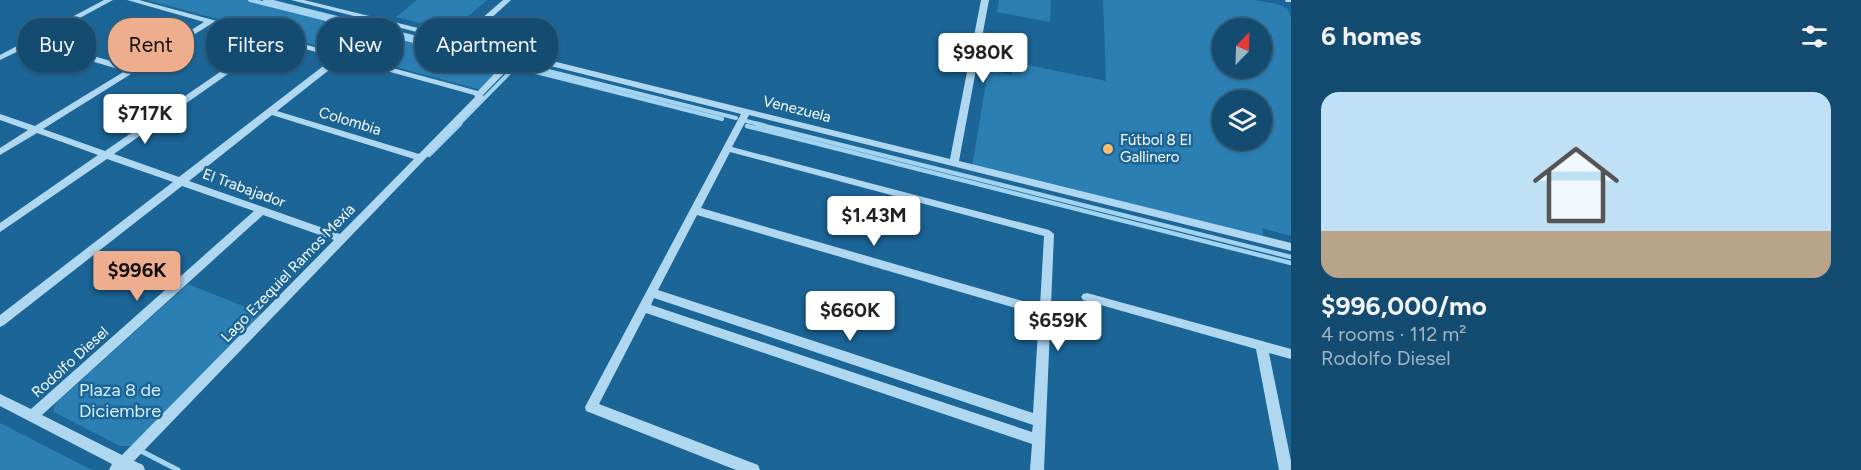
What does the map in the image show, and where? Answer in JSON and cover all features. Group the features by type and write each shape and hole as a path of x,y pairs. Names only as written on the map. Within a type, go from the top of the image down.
{"street":[{"path":"75,18 109,0"},
{"path":"131,0 206,20"},
{"name":"Venezuela","path":"295,0 415,30"},
{"path":"487,18 507,0"},
{"path":"954,164 985,0"},
{"path":"0,58 18,48"},
{"name":"Venezuela","path":"558,65 1291,247"},
{"path":"0,152 129,72"},
{"path":"0,228 226,72"},
{"path":"0,322 322,72"},
{"path":"396,72 480,95"},
{"name":"Lago Ezequiel Ramos Mexía","path":"119,466 421,158 501,72"},
{"name":"Colombia","path":"270,112 421,158"},
{"path":"746,112 591,407 753,470"},
{"name":"El Trabajador","path":"0,117 342,239"},
{"path":"726,148 1048,234 1037,470"},
{"name":"Rodolfo Diesel","path":"32,416 262,210"},
{"path":"694,210 1045,312"},
{"path":"651,292 1040,421"},
{"path":"1087,297 1291,354"},
{"path":"643,306 1039,440"},
{"path":"1261,345 1286,470"},
{"path":"0,400 119,466 138,470"}],"green space":[{"path":"147,0 274,0 346,18 317,18 317,46 305,43 305,18 214,18"},
{"path":"417,0 487,0 466,18 415,18 415,22 396,17"},
{"path":"999,0 1051,0 1050,22 997,12"},
{"name":"Fútbol 8 El Gallinero","path":"1103,0 1254,0 1278,4 1288,9 1291,18 1291,236 1262,228 1264,239 972,167 988,70 1012,75 1013,62 1106,81"},
{"path":"403,32 415,35 415,72 503,72 485,91 403,69"},
{"name":"Plaza 8 de Diciembre","path":"188,284 263,314 131,446 120,446 54,412 58,401"},
{"path":"0,423 92,470 0,470"}],"waterway":[{"path":"250,0 415,41"},
{"path":"265,0 736,118"},
{"path":"458,125 510,72"},
{"path":"536,72 722,119"},
{"path":"746,121 763,125"},
{"path":"429,155 460,124"},
{"path":"757,124 1291,257"},
{"path":"747,126 1291,263"},
{"path":"141,451 178,470"}],"place":[{"name":"Fútbol 8 El Gallinero","path":"1108,149"}]}
